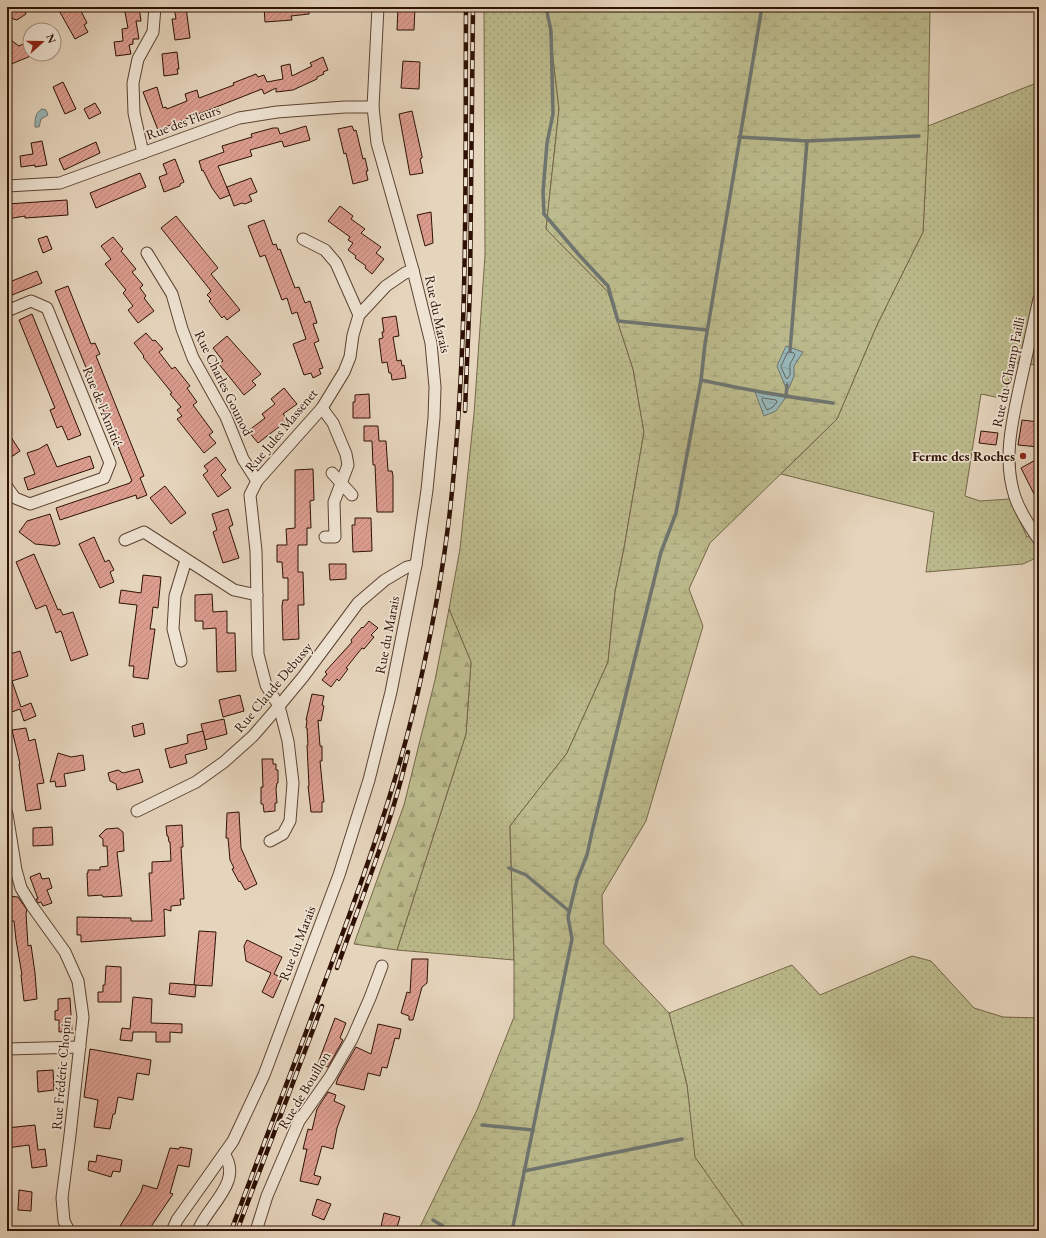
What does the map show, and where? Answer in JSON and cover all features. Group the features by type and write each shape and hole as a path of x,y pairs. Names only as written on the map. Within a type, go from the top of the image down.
{"street":[{"path":"143,153 134,113 133,83 138,59 153,32 155,7"},
{"name":"Rue du Marais","path":"172,1231 177,1220 233,1141 264,1075 339,875 369,780 388,706 416,566 427,490 434,418 435,387 431,343 413,270 377,143 373,107 378,7"},
{"name":"Rue des Fleurs","path":"7,186 60,183 238,118 277,112 344,107 373,107"},
{"path":"303,239 325,250 336,263 359,315"},
{"name":"Rue Charles Gounod","path":"147,253 172,294 182,329 193,358 226,416 244,459 257,481"},
{"name":"Rue Jules Massenet","path":"270,841 283,834 290,821 292,783 288,741 279,706 266,685 258,654 256,551 250,495 257,481 322,408 344,372 350,357 353,335 359,315 386,286 405,273 413,270"},
{"name":"Rue du Champ Failli","path":"1039,299 1012,423 1009,449 1015,497 1024,516 1039,540"},
{"name":"Rue de l'Amitié","path":"7,310 31,301 47,308 110,463 104,478 30,504 15,498 7,487"},
{"path":"322,408 333,422 346,454 348,465 334,502 335,537 325,537"},
{"path":"332,473 352,495"},
{"path":"125,540 144,532 234,590 257,595"},
{"path":"181,662 173,629 176,596 186,560"},
{"name":"Rue Claude Debussy","path":"137,811 196,782 224,762 253,736 279,706 303,677 358,603 385,580 407,567 416,566"},
{"name":"Rue Frédéric Chopin","path":"7,814 8,835 21,888 32,906 66,952 78,981 83,1018 62,1198 64,1221 69,1231"},
{"name":"Rue de Bouillon","path":"256,1231 267,1196 299,1121 330,1077 352,1039 382,966"},
{"path":"7,1049 80,1047"},
{"path":"198,1231 201,1222 216,1204 227,1185 229,1172 228,1159 224,1154"}],"green space":[{"path":"484,7 547,7 559,109 546,229 608,292 633,369 644,432 615,592 608,662 567,753 510,826 514,960 397,950 466,734 471,662 449,609 460,549 474,414 485,255"},
{"path":"547,7 930,7 928,135 923,232 877,325 837,419 710,543 689,589 703,626 646,821 602,895 604,944 669,1013 687,1085 695,1157 747,1231 418,1231 477,1110 514,1017 510,826 567,753 608,662 615,592 644,432 633,369 608,292 546,229 559,109"},
{"path":"1039,82 1039,365 1012,363 1005,399 981,394 965,496 980,501 1010,499 1027,537 1039,530 1039,561 1036,558 1023,564 926,572 934,512 781,474 837,419 877,325 923,232 928,126"},
{"path":"449,609 471,662 466,734 397,950 354,944 404,805 435,680"},
{"path":"912,956 931,961 974,1008 1003,1017 1039,1018 1039,1231 747,1231 694,1157 687,1085 669,1013 792,965 820,995"}],"water":[{"path":"42,109 46,110 48,115 41,119 39,127 35,127 35,119 37,114"},
{"path":"786,346 803,352 794,366 794,376 789,388 786,388 777,366"},
{"path":"755,392 786,397 776,411 764,416"}],"building":[{"path":"11,7 22,7 26,14 17,20 7,17 7,9"},
{"path":"57,7 79,7 87,23 84,25 88,32 75,39"},
{"path":"124,7 139,7 141,21 136,21 139,39 133,39 133,44 129,45 131,54 116,56 114,42 123,41 122,29 128,28"},
{"path":"174,7 186,7 190,38 175,40 172,19 176,19"},
{"path":"264,7 309,7 309,14 291,16 292,20 265,22"},
{"path":"398,7 415,7 414,30 397,30"},
{"path":"7,37 19,46 22,44 22,60 9,65 7,59"},
{"path":"177,52 179,69 177,69 178,74 164,76 162,54"},
{"path":"323,57 328,70 323,72 324,74 317,77 317,79 293,90 276,92 276,88 264,94 262,89 158,130 143,92 157,87 163,108 166,107 167,109 187,101 185,94 197,90 199,98 234,85 233,83 256,74 258,77 264,75 267,82 283,79 281,66 290,64 292,76 312,66 310,63"},
{"path":"403,61 420,62 419,89 401,88"},
{"path":"63,82 76,109 65,114 53,87"},
{"path":"95,103 101,113 89,119 84,109"},
{"path":"412,111 422,156 420,159 423,173 410,175 399,114"},
{"path":"306,126 310,140 284,147 282,141 250,150 252,156 218,166 230,195 220,199 212,188 203,170 202,171 199,161 224,152 222,146 252,137 251,134 273,128 278,128 280,134"},
{"path":"352,126 354,131 356,130 363,159 365,158 368,171 366,171 368,180 353,184 346,153 344,154 338,129"},
{"path":"42,141 47,165 21,167 20,156 33,154 31,143"},
{"path":"96,142 100,153 64,170 59,159"},
{"path":"175,159 184,182 180,184 180,186 164,192 159,177 167,174 163,164"},
{"path":"140,173 146,187 96,208 90,193"},
{"path":"251,178 257,192 249,195 252,201 234,206 227,187"},
{"path":"67,200 68,215 25,218 25,216 7,219 7,204"},
{"path":"340,206 353,216 351,219 365,229 361,233 381,247 376,253 384,259 372,274 365,268 366,266 355,258 356,256 348,250 353,243 348,240 350,237 328,221"},
{"path":"431,212 433,243 425,246 417,215"},
{"path":"176,216 218,268 211,274 240,310 227,320 224,316 222,318 209,301 211,299 207,295 211,291 161,228"},
{"path":"264,220 273,245 276,244 278,250 280,249 295,288 299,287 305,303 310,301 317,323 313,324 319,341 314,343 323,368 319,369 321,374 313,378 311,373 304,375 293,344 306,339 297,312 292,314 287,298 282,300 265,255 260,257 248,226"},
{"path":"47,236 52,249 43,253 38,239"},
{"path":"113,237 123,249 121,251 136,269 132,272 143,285 140,288 146,296 144,298 154,311 138,323 128,310 133,306 123,293 126,290 105,264 111,259 101,246"},
{"path":"37,271 42,283 7,297 7,283"},
{"path":"68,286 91,344 95,343 100,354 96,356 144,476 140,478 147,495 137,499 136,495 60,520 56,508 130,483 132,481 55,291"},
{"path":"32,314 81,435 68,440 62,426 57,428 50,410 55,408 19,320"},
{"path":"396,316 399,336 393,337 397,361 401,360 402,366 404,365 406,378 392,380 387,362 382,363 379,339 383,338 382,332 384,332 382,318"},
{"path":"146,333 163,349 159,352 172,369 175,367 190,386 187,388 197,402 193,405 213,432 209,435 216,443 204,453 177,419 182,416 177,410 181,407 134,343"},
{"path":"227,336 261,374 252,381 256,385 244,395 219,364 223,361 213,348"},
{"path":"284,388 297,404 283,414 288,420 258,443 248,431 265,418 262,414 275,404 271,399"},
{"path":"369,394 370,418 353,418 353,402 355,402 355,395"},
{"path":"1022,420 1039,422 1039,447 1018,445"},
{"path":"364,426 378,426 379,441 386,441 388,471 392,471 393,476 393,512 377,512 375,465 373,465 372,441 364,441"},
{"path":"7,431 20,451 7,460"},
{"path":"981,431 998,433 996,445 979,443"},
{"path":"47,444 57,467 90,456 94,468 28,490 24,478 35,474 27,453 39,449"},
{"path":"216,457 226,470 221,475 231,488 218,497 203,475 208,471 204,466"},
{"path":"1039,458 1039,504 1021,468"},
{"path":"313,469 314,500 310,501 311,528 307,528 307,545 298,545 298,572 303,572 304,605 298,605 299,639 283,640 282,606 283,600 288,600 288,578 283,578 282,562 277,562 277,545 287,545 286,529 295,528 295,470"},
{"path":"165,486 186,513 171,524 150,498"},
{"path":"228,509 233,525 229,527 239,558 223,563 213,532 217,530 212,514"},
{"path":"50,514 60,544 55,546 35,544 19,532 27,521"},
{"path":"355,518 371,518 372,551 353,552 352,525 355,525"},
{"path":"94,537 105,562 109,560 114,570 110,572 114,582 100,588 79,544"},
{"path":"34,554 58,610 60,609 63,615 73,612 88,655 71,661 61,631 56,633 46,605 36,609 16,562"},
{"path":"329,564 346,564 346,579 330,580"},
{"path":"143,575 161,577 158,608 153,607 150,629 155,629 148,679 133,677 134,666 129,666 137,605 119,603 121,590 141,593"},
{"path":"212,594 213,612 227,611 227,633 235,633 236,671 217,672 216,628 203,629 203,621 195,621 195,595"},
{"path":"369,621 378,628 371,635 374,637 364,649 362,648 346,668 348,669 339,681 337,679 331,687 322,680 327,674 325,672 352,642 351,640 362,627 363,628"},
{"path":"20,651 28,676 12,681 21,707 31,703 36,716 24,721 20,709 9,713 7,708 7,663 12,661 10,654"},
{"path":"312,694 324,696 321,721 318,720 320,746 322,746 322,761 320,761 324,802 322,802 322,812 311,812 308,786 308,745 306,720"},
{"path":"240,695 244,711 223,717 219,700"},
{"path":"224,719 227,734 205,740 201,724"},
{"path":"143,723 145,734 134,737 132,726"},
{"path":"26,728 29,741 35,739 44,783 37,784 41,809 26,811 20,764 12,730"},
{"path":"203,731 207,749 185,755 187,763 170,768 165,749 188,743 187,735"},
{"path":"58,753 71,757 83,755 85,770 64,774 66,786 56,787 55,781 50,782"},
{"path":"262,759 273,759 273,764 276,764 276,770 278,770 278,783 276,789 277,803 275,803 275,811 264,812 263,804 261,804 261,787 263,787"},
{"path":"139,769 143,782 117,790 116,784 110,781 108,773 118,770 123,773"},
{"path":"239,812 241,848 257,884 245,890 232,869 234,868 230,860 228,838 226,838 227,813"},
{"path":"182,825 183,847 181,847 184,899 180,899 181,905 171,906 171,911 164,909 165,936 81,942 81,935 77,935 77,917 131,918 131,921 152,921 149,873 152,873 152,862 171,861 170,842 167,836 166,826"},
{"path":"52,827 53,845 33,846 33,828"},
{"path":"118,828 123,832 124,851 117,852 122,896 88,896 88,870 100,870 100,867 108,866 107,846 103,846 103,839 99,836 106,829"},
{"path":"40,873 42,879 49,878 52,888 47,890 52,903 43,906 41,902 38,903 36,899 38,899 30,877"},
{"path":"7,896 18,897 27,910 28,946 31,945 37,999 24,1001 22,975 14,921 7,921"},
{"path":"199,931 216,932 212,986 194,985"},
{"path":"247,940 282,957 274,974 282,978 273,998 262,992 271,973 246,961 244,946"},
{"path":"412,959 428,959 427,983 422,987 413,1020 409,1020 409,1016 401,1013 407,992 410,993"},
{"path":"106,966 121,967 121,1002 98,1002 98,992 103,992 103,985 105,985"},
{"path":"170,983 196,985 195,997 169,994"},
{"path":"133,997 152,999 151,1023 182,1024 182,1033 170,1032 170,1042 156,1042 156,1032 133,1032 132,1041 120,1040 122,1028 130,1029"},
{"path":"70,998 72,1031 59,1032 59,1020 55,1020 55,1011 58,1010 58,999"},
{"path":"335,1018 346,1023 340,1038 343,1040 328,1067 318,1063"},
{"path":"378,1024 401,1029 399,1039 395,1038 387,1068 382,1067 380,1076 368,1073 364,1090 336,1084 356,1047 371,1054"},
{"path":"90,1049 151,1060 149,1075 137,1073 133,1100 118,1097 115,1114 113,1114 110,1129 94,1127 98,1100 84,1097"},
{"path":"53,1070 54,1090 38,1092 37,1071"},
{"path":"328,1092 336,1095 334,1101 345,1106 337,1128 333,1149 322,1146 314,1175 321,1177 318,1185 300,1181 307,1149 303,1149 308,1129 312,1130 317,1109"},
{"path":"35,1125 38,1150 45,1149 47,1166 32,1168 29,1145 7,1148 7,1128"},
{"path":"180,1147 192,1149 189,1167 178,1165 170,1193 173,1194 148,1231 117,1231 141,1192 143,1185 157,1189 170,1148 179,1149"},
{"path":"97,1155 122,1160 120,1172 113,1171 111,1177 88,1170 89,1161 96,1162"},
{"path":"19,1190 32,1192 31,1211 18,1210"},
{"path":"317,1199 331,1204 324,1220 312,1215"},
{"path":"384,1213 400,1217 396,1231 380,1231"}],"waterway":[{"path":"546,7 551,31 553,114 547,143 543,192 544,214 608,286 618,321 707,330"},
{"path":"512,1231 572,939 568,917 577,880 587,855 661,552 676,513 701,380 705,344 762,7"},
{"path":"739,137 807,141 919,136"},
{"path":"790,351 807,141"},
{"path":"701,380 767,393 833,403"},
{"path":"786,397 787,385"},
{"path":"509,868 526,875 569,911"},
{"path":"482,1125 533,1130"},
{"path":"524,1171 682,1139"},
{"path":"433,1220 451,1231"}],"railway":[{"path":"231,1231 377,837 407,737 434,613 449,519 460,391 465,263 466,7"},
{"path":"465,411 470,289 473,7"},
{"path":"337,968 385,834 408,752"},
{"path":"237,1231 322,1006"}],"place":[{"name":"Ferme des Roches","path":"1023,456"}]}
